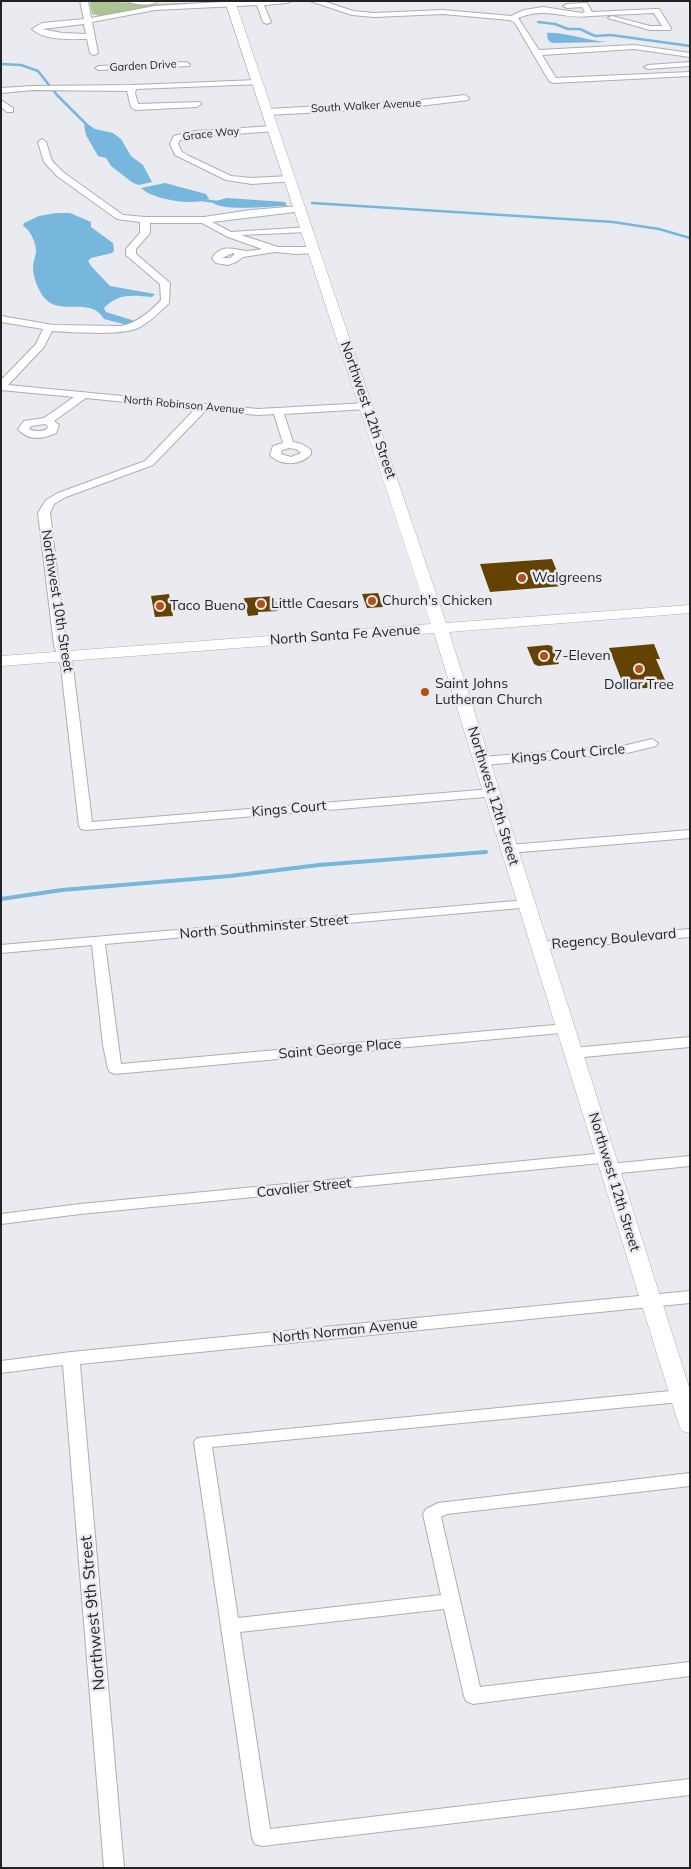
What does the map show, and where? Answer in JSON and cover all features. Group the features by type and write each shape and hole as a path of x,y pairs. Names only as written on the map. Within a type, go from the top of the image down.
{"main road":[{"name":"Northwest 12th Street","path":"231,3 440,628 690,1426"},
{"name":"North Santa Fe Avenue","path":"1,660 690,610"}],"street":[{"path":"84,1 94,53"},
{"path":"131,1 188,1"},
{"path":"90,36 44,33 36,29 42,25 87,21 155,8 287,1"},
{"path":"314,1 352,13 363,14 452,12 512,18 518,21 553,81 690,74"},
{"path":"260,2 267,22"},
{"path":"567,6 584,5 590,14"},
{"path":"512,18 527,12 543,9 582,15 590,14 656,11 667,28 650,28 600,14"},
{"path":"536,53 634,48 689,59"},
{"path":"548,73 689,59"},
{"name":"Garden Drive","path":"99,68 186,64"},
{"path":"143,66 148,86"},
{"path":"1,91 33,88 122,90 132,87 257,80"},
{"path":"132,87 131,93 135,107 197,104"},
{"name":"South Walker Avenue","path":"268,112 412,104 465,98"},
{"path":"1,102 10,110"},
{"name":"Grace Way","path":"274,129 194,134 175,140 178,152 186,158 229,178 243,180 290,178"},
{"path":"42,142 48,162 60,174 120,217 144,220 204,220 216,218 237,221 303,219"},
{"path":"227,233 303,219"},
{"path":"1,319 48,328 122,329 134,326 166,301 165,283 131,254 131,249 145,233 144,220"},
{"path":"204,220 227,233 285,251 314,250"},
{"path":"248,254 276,248"},
{"path":"1,387 40,345 48,328"},
{"name":"North Robinson Avenue","path":"1,387 203,407 278,412 366,406"},
{"path":"47,421 83,396"},
{"name":"Northwest 10th Street","path":"86,826 67,667 60,645 44,513 46,506 62,495 149,463 203,407"},
{"path":"278,412 289,445"},
{"name":"Kings Court Circle","path":"482,761 623,750 652,743"},
{"name":"Kings Court","path":"86,826 492,793"},
{"path":"509,849 690,834"},
{"name":"North Southminster Street","path":"1,949 527,904"},
{"name":"Regency Boulevard","path":"539,946 690,933"},
{"name":"Saint George Place","path":"98,941 110,1045 115,1069 566,1029"},
{"path":"573,1053 690,1042"},
{"name":"Cavalier Street","path":"1,1219 90,1208 608,1164 690,1162"},
{"name":"North Norman Avenue","path":"1,1367 71,1358 690,1297"},
{"name":"Northwest 9th Street","path":"71,1358 114,1868"},
{"path":"680,1396 203,1442 262,1838 690,1787"},
{"path":"690,1480 444,1508 432,1514 473,1696 690,1669"},
{"path":"230,1626 451,1601"}],"green space":[{"path":"93,1 153,4 220,2 148,7 100,16 92,14 90,3"}],"water":[{"path":"547,33 609,42 552,43 548,40"},
{"path":"84,125 113,133 121,139 131,156 143,165 152,182 139,185 133,183 111,166 106,158 98,156 86,135"},
{"path":"165,183 206,194 209,199 194,202 174,201 155,196 141,188"},
{"path":"227,198 285,202 287,206 235,208 217,205 212,202"},
{"path":"70,213 91,222 91,227 113,243 114,251 112,253 91,258 88,261 110,286 155,294 152,297 120,297 104,308 106,312 135,321 127,325 104,319 98,312 90,308 55,305 47,301 41,293 33,271 36,252 33,237 23,226 24,223 39,216"}],"building":[{"name":"Walgreens","path":"552,559 563,586 490,592 480,564"},
{"name":"Church's Chicken","path":"378,593 383,607 367,608 362,594"},
{"name":"Taco Bueno","path":"169,594 173,616 155,617 151,596"},
{"name":"Little Caesars","path":"275,596 278,611 258,612 258,615 248,616 244,598"},
{"name":"Dollar Tree","path":"654,644 660,659 656,659 668,687 625,689 609,648"},
{"name":"7-Eleven","path":"552,646 559,664 538,666 534,664 527,647"}],"waterway":[{"path":"538,22 555,24 568,29 580,29 595,36 611,35 690,46"},
{"path":"1,64 21,65 38,71 57,95 89,127"},
{"path":"202,200 217,202"},
{"path":"312,203 613,222 659,229 690,238"},
{"path":"1,899 62,890 230,876 319,865 486,852"}],"place":[{"name":"Walgreens","path":"522,578"},
{"name":"Church's Chicken","path":"372,601"},
{"name":"Little Caesars","path":"261,604"},
{"name":"Taco Bueno","path":"160,606"},
{"name":"7-Eleven","path":"544,656"},
{"name":"Dollar Tree","path":"639,669"},
{"name":"Saint Johns Lutheran Church","path":"425,692"}]}
